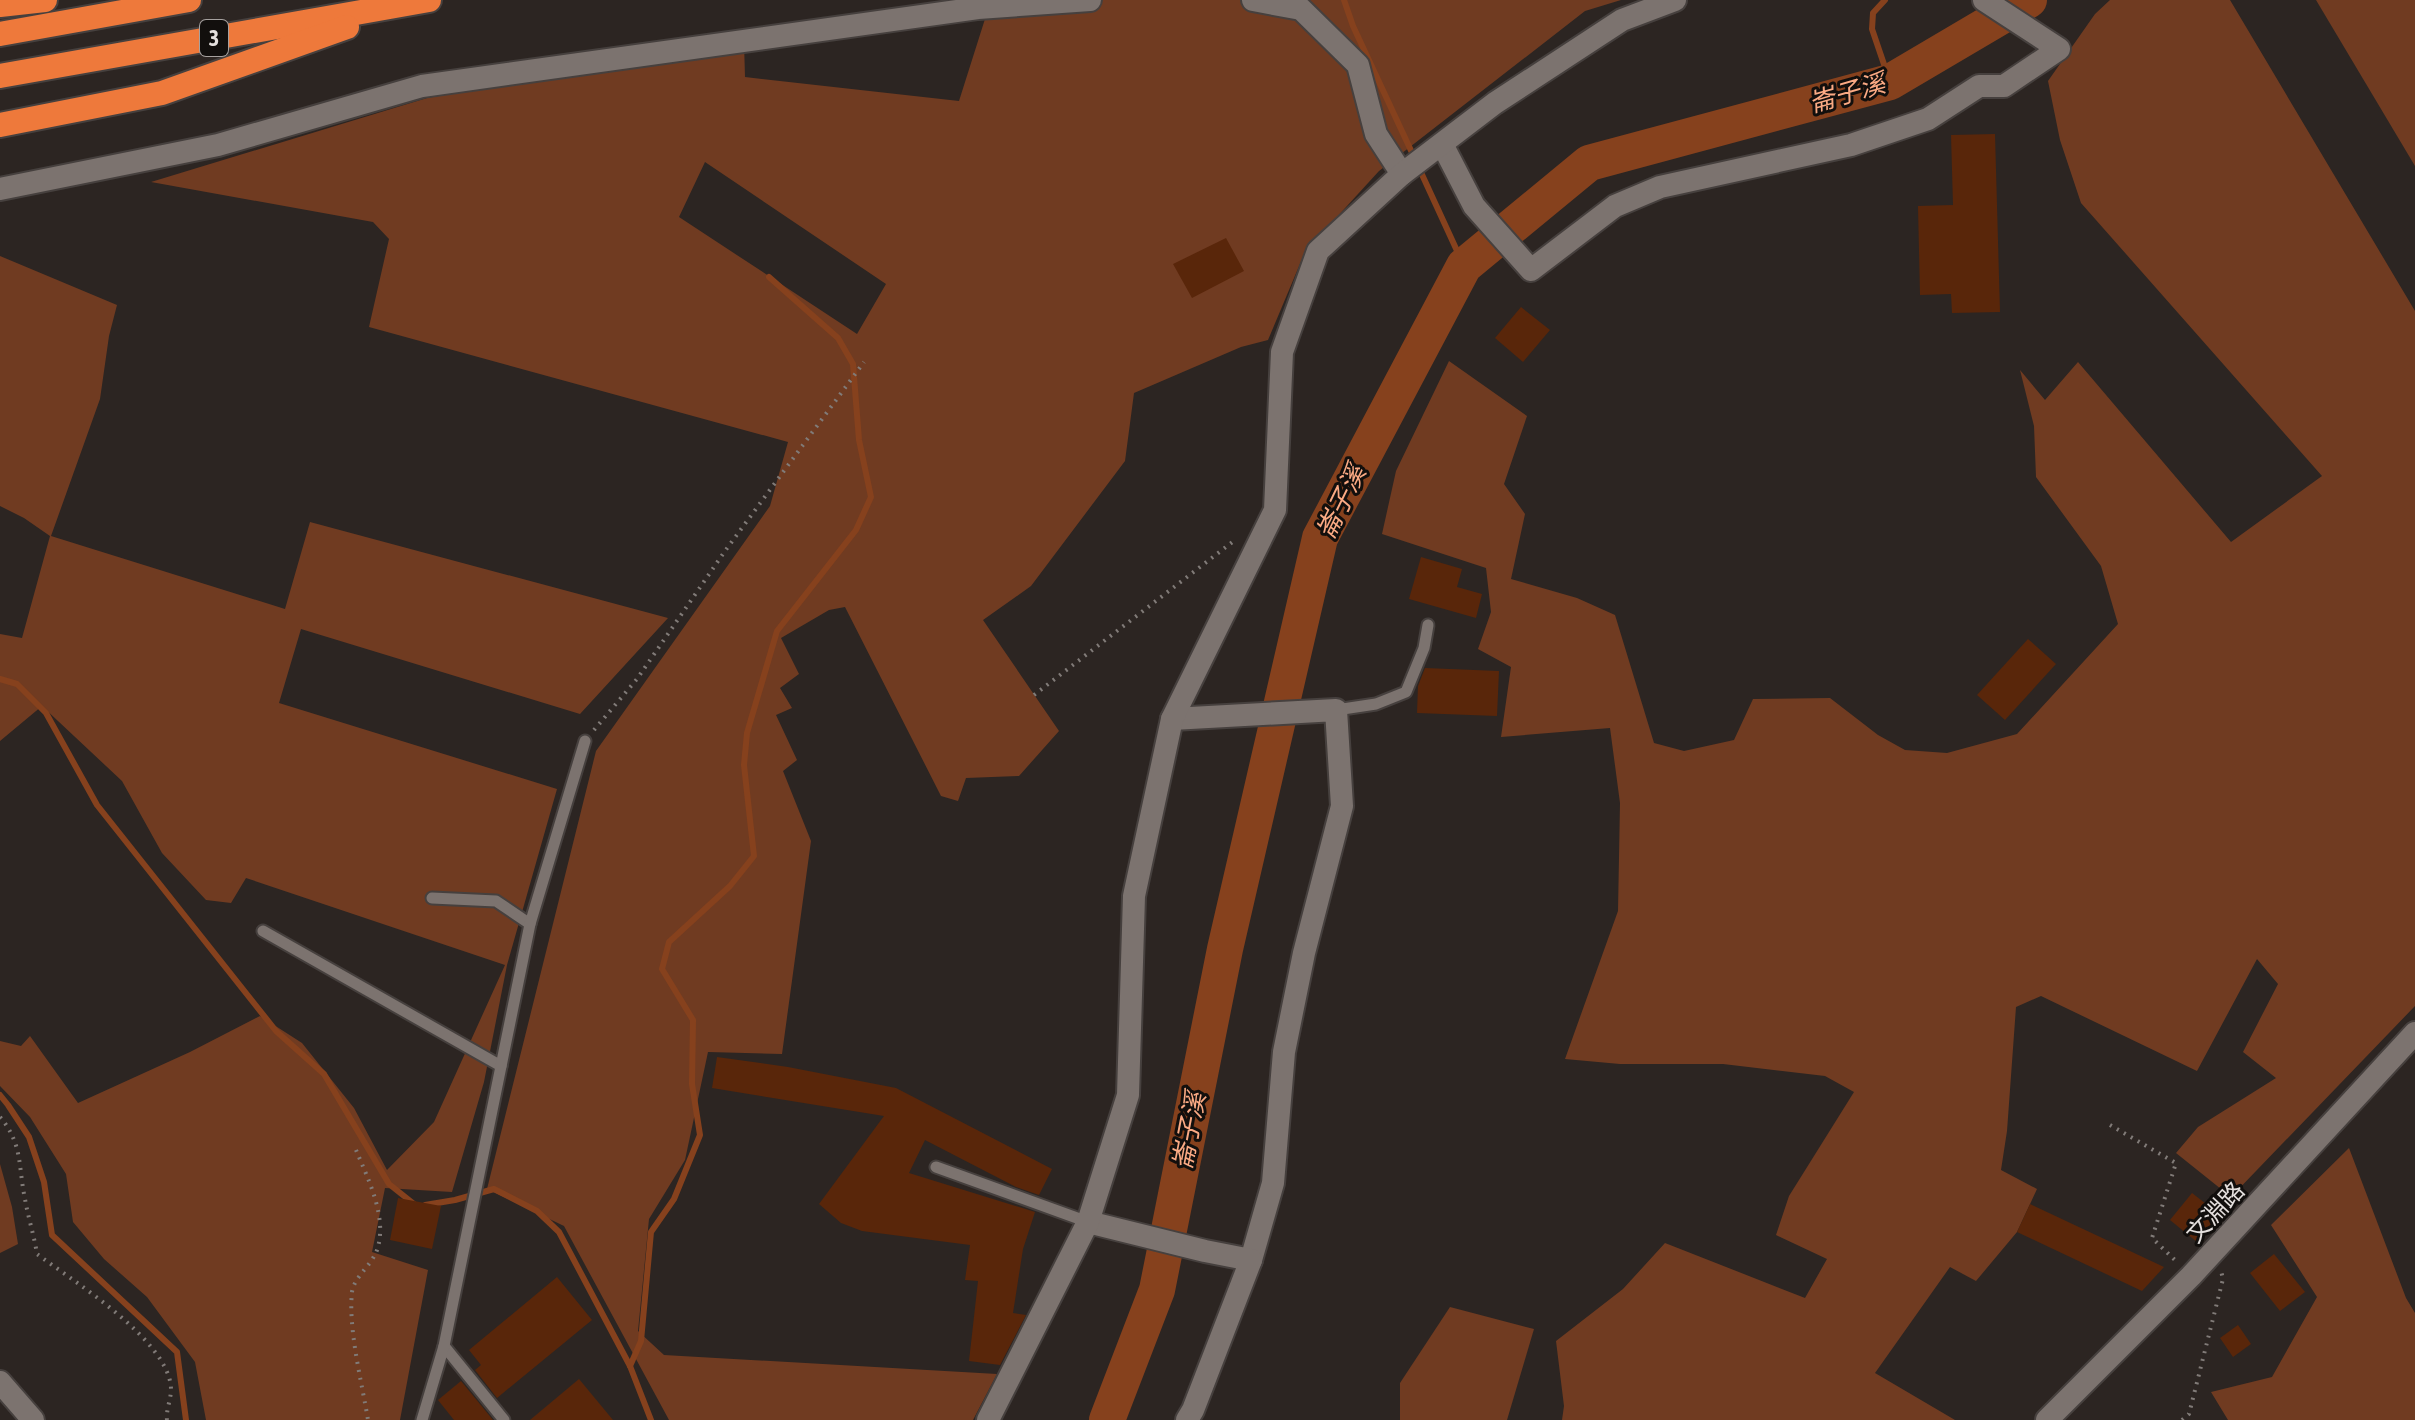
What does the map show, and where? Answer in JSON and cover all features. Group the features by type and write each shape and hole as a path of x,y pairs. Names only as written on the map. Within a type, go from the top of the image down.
{"highway":[{"path":"0,5 45,0"},
{"name":"3","path":"0,34 189,0"},
{"path":"0,125 162,93 421,1"},
{"name":"3","path":"0,76 421,1"}],"street":[{"path":"0,189 218,145 422,86 978,4 1090,0"},
{"path":"1253,0 1301,9 1358,65 1376,134 1402,174"},
{"path":"988,1420 1088,1222 1128,1095 1134,896 1172,719 1275,510 1282,352 1318,251 1402,174 1495,103 1622,20 1675,0"},
{"path":"1442,144 1474,206 1531,270 1615,206 1660,187 1851,145 1928,119 1979,86 2004,86 2059,49 1984,0"},
{"path":"1172,719 1336,710 1342,806 1304,953 1284,1052 1273,1183 1251,1260 1187,1420"},
{"name":"文淵路","path":"2047,1420 2191,1276 2415,1033"},
{"path":"1088,1222 1251,1260"},
{"path":"0,1382 33,1420"}],"lane":[{"path":"1336,710 1376,704 1406,692 1424,648 1428,625"},
{"path":"422,1420 444,1346 530,924 585,741"},
{"path":"432,898 496,901 530,924"},
{"path":"263,931 501,1066"},
{"path":"936,1167 1088,1222"},
{"path":"444,1346 504,1420"}],"path":[{"path":"585,741 637,679 725,551 864,362"},
{"path":"1034,695 1239,538"},
{"path":"0,1117 11,1130 20,1156 24,1198 37,1254 103,1301 159,1357 171,1387 167,1420"},
{"path":"2110,1125 2176,1163 2152,1238 2191,1276"},
{"path":"356,1150 371,1186 380,1221 377,1250 352,1289 354,1340 368,1420"},
{"path":"2182,1420 2189,1414 2223,1279 2215,1250"}],"shaded area":[{"path":"991,0 1621,0 1585,11 1379,171 1305,252 1268,340 1241,347 1134,393 1125,461 1031,586 983,620 1059,731 1019,776 966,778 958,801 941,796 845,607 829,610 781,638 799,674 780,688 792,708 776,715 797,760 783,771 811,841 782,1054 708,1052 685,1160 649,1219 638,1331 664,1355 997,1374 973,1420 669,1420 564,1226 487,1189 596,751 770,506 788,442 369,327 389,239 373,222 151,182 427,98 744,42 745,77 959,101","holes":["705,162 886,284 857,334 679,217"]},
{"path":"2110,0 2230,0 2415,311 2415,1006 2231,1197 2176,1153 2198,1127 2276,1078 2243,1052 2278,984 2257,959 2197,1071 2041,996 2016,1007 2007,1131 2001,1170 2037,1189 2017,1232 1976,1281 1950,1267 1875,1373 1955,1420 1562,1420 1564,1406 1556,1341 1623,1289 1665,1243 1805,1298 1827,1259 1776,1235 1789,1196 1854,1092 1825,1076 1723,1064 1620,1064 1565,1059 1618,911 1620,803 1610,728 1501,737 1511,667 1478,649 1491,612 1486,568 1382,534 1396,471 1449,361 1527,416 1504,484 1525,514 1511,579 1577,598 1615,615 1654,743 1684,751 1734,740 1753,699 1830,698 1878,735 1905,750 1947,753 2017,734 2118,624 2101,566 2036,477 2034,426 2020,370 2045,400 2078,362 2231,542 2322,476 2081,203 2060,140 2048,81 2095,14"},
{"path":"2316,0 2415,0 2415,166"},
{"path":"0,256 117,305 100,399 51,536 285,609 310,522 668,618 580,714 301,629 279,703 557,789 507,965 484,1082 452,1192 385,1188 372,1252 428,1270 400,1420 206,1420 195,1362 147,1297 104,1259 73,1222 66,1174 30,1117 0,1086 0,1041 21,1046 30,1036 78,1103 260,1016 302,1043 354,1108 387,1170 434,1122 505,965 246,878 231,903 206,900 162,853 122,781 42,706 0,741 0,634 22,638 50,536 0,506"},
{"path":"2349,1148 2406,1298 2415,1313 2415,1420 2228,1420 2211,1392 2272,1377 2317,1297 2271,1225"},
{"path":"0,1164 18,1244 0,1253"},
{"path":"1450,1307 1534,1329 1507,1420 1400,1420 1400,1383"}],"building":[{"path":"1995,134 2000,312 1952,313 1951,294 1920,295 1918,206 1953,205 1951,135"},
{"path":"1226,238 1244,271 1192,298 1173,264"},
{"path":"1521,307 1550,330 1523,362 1495,338"},
{"path":"1421,557 1462,569 1457,587 1482,594 1476,618 1409,599"},
{"path":"2028,639 2056,664 2005,720 1977,695"},
{"path":"1425,668 1499,671 1497,716 1417,713 1418,686"},
{"path":"717,1057 896,1088 1052,1169 1039,1195 1016,1187 925,1140 909,1173 1035,1212 1023,1249 1013,1313 1026,1315 1000,1365 969,1361 978,1281 965,1280 970,1245 862,1231 841,1223 819,1204 884,1116 712,1088"},
{"path":"2192,1193 2219,1214 2197,1242 2170,1220"},
{"path":"398,1198 441,1206 432,1249 390,1240"},
{"path":"2030,1204 2164,1267 2142,1291 2017,1232"},
{"path":"2274,1254 2305,1292 2280,1311 2250,1273"},
{"path":"557,1277 592,1320 497,1398 475,1370 481,1365 469,1350"},
{"path":"2238,1325 2251,1344 2233,1357 2220,1338"},
{"path":"579,1379 613,1420 530,1420"},
{"path":"461,1381 493,1420 454,1420 438,1400"}],"waterway":[{"path":"1344,0 1414,157"},
{"path":"1885,0 1873,13 1872,29 1890,82"},
{"name":"崙子溪","path":"1107,1420 1157,1290 1225,949 1320,538 1464,266 1589,163 1890,82 2029,0"},
{"path":"1419,168 1464,266"},
{"path":"630,1366 641,1341 651,1232 674,1199 700,1135 692,1084 693,1020 662,969 669,942 730,886 754,856 744,765 747,733 777,631 856,530 871,497 859,440 853,364 838,338 769,277"},
{"path":"0,679 17,684 46,713 97,805 276,1031 324,1074 389,1184 414,1204"},
{"path":"0,1095 29,1137 44,1182 52,1235 177,1352 186,1420"},
{"path":"425,1205 494,1189 537,1211 559,1232 630,1366 651,1420"}]}
